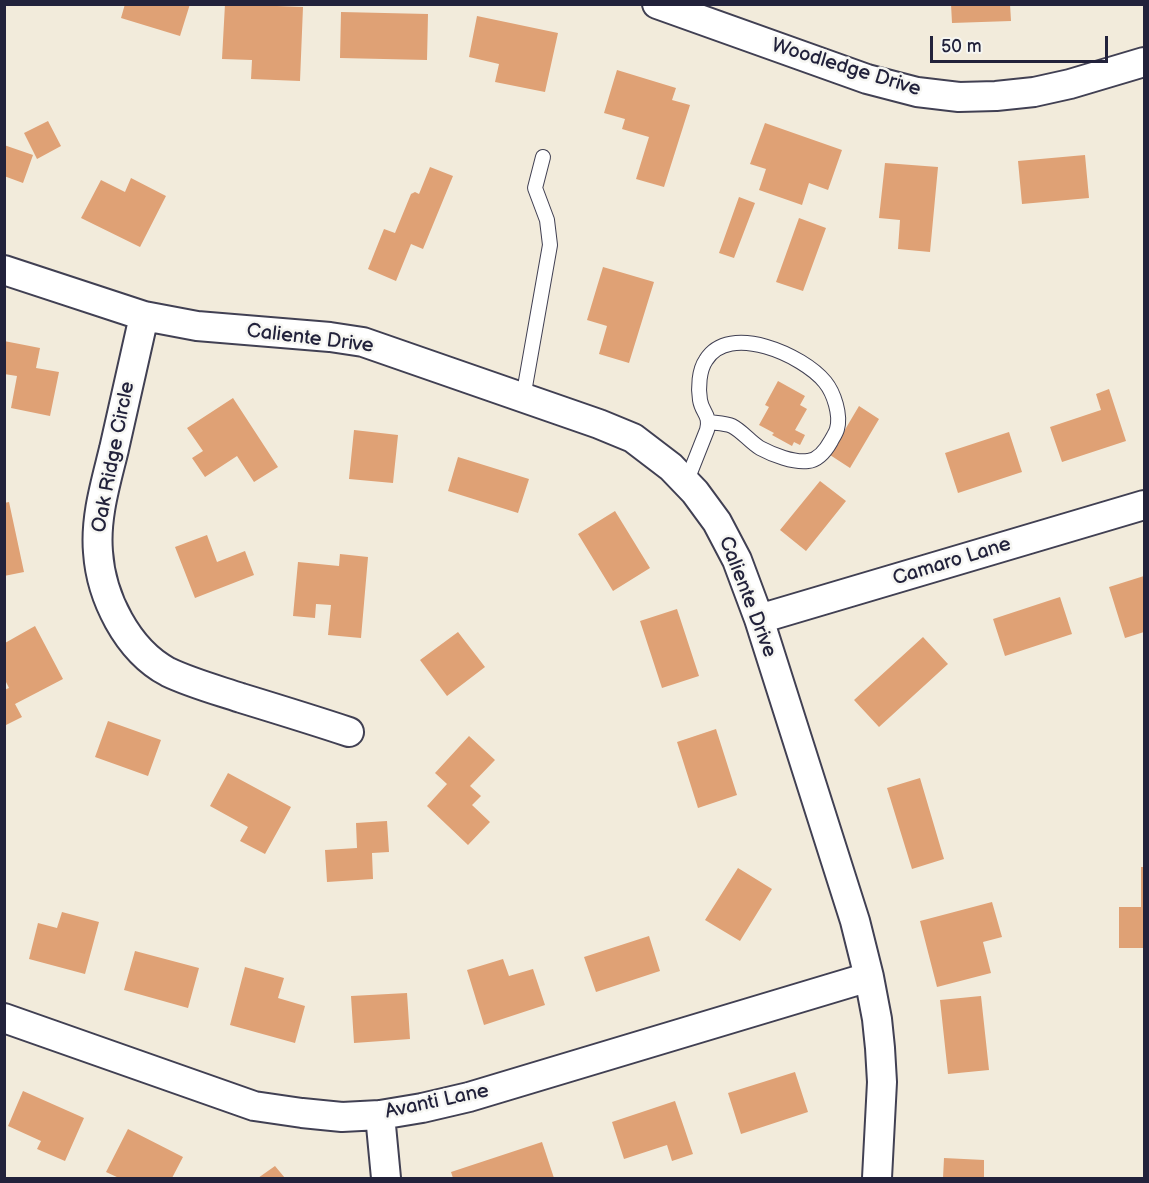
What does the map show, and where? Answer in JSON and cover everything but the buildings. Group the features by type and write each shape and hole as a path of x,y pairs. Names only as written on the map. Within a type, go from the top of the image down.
{"street":[{"name":"Woodledge Drive","path":"657,4 867,79 917,92 959,97 1034,92 1071,84 1144,62"},
{"name":"Caliente Drive","path":"4,270 144,316 197,326 330,337 363,342 599,424 633,438 671,467 717,522 737,560 759,619 855,921 877,1020 880,1048 882,1082 877,1179"},
{"name":"Oak Ridge Circle","path":"144,316 102,498 98,530 100,571 106,592 120,623 135,645 150,660 168,672 200,685 349,732"},
{"name":"Camaro Lane","path":"759,619 1144,505"},
{"name":"Avanti Lane","path":"4,1018 254,1106 342,1117 380,1115 469,1097 868,977"},
{"path":"380,1115 386,1179"}],"lane":[{"path":"523,398 550,245 547,220 535,188 543,157"},
{"path":"686,483 709,422 700,400 700,376 705,361 714,350 726,344 745,342 780,351 810,369 825,382 833,398 838,418 837,429 828,447 820,457 810,461 793,461 782,457 760,448 731,425 709,422"}]}
